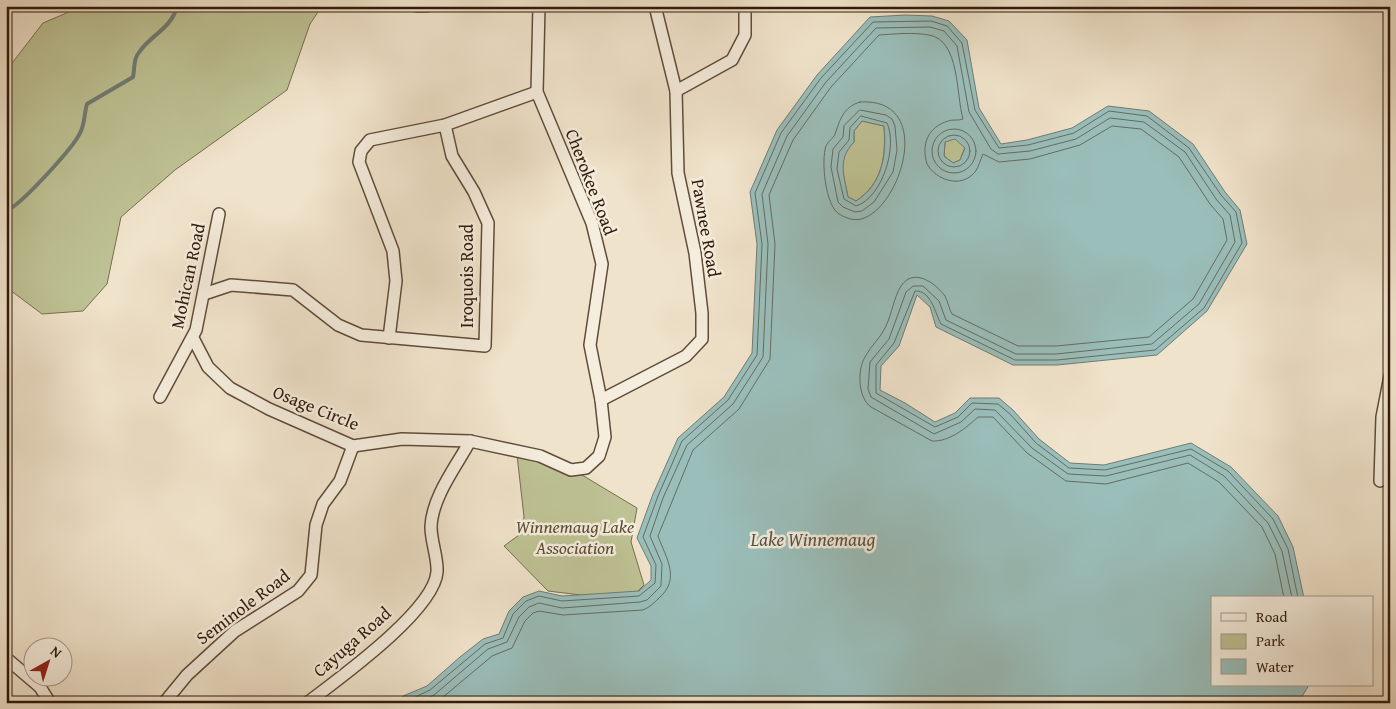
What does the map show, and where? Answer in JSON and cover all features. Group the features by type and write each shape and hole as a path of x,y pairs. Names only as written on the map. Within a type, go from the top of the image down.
{"street":[{"path":"417,6 427,6"},
{"name":"Cherokee Road","path":"539,6 537,92 592,223 602,264 590,345 601,400"},
{"name":"Pawnee Road","path":"601,400 686,356 702,339 702,313 695,253 678,173 676,91 655,6"},
{"path":"676,91 732,60 745,35 745,6"},
{"path":"204,294 230,285 293,290 338,325 361,336 389,338 396,282 393,251 359,162 361,151 370,140 445,125 537,92"},
{"name":"Iroquois Road","path":"389,338 485,346 488,222 474,192 452,156 445,125"},
{"name":"Mohican Road","path":"160,397 193,338 204,294 219,214"},
{"name":"Osage Circle","path":"193,338 208,368 230,388 268,410 353,446 402,438 470,441 540,456 571,470 586,468 599,456 605,437 601,400"},
{"path":"1380,481 1382,417 1390,376"},
{"name":"Cayuga Road","path":"307,703 392,636 429,592 437,573 431,526 435,505 470,441"},
{"name":"Seminole Road","path":"164,703 187,675 236,631 298,591 312,575 316,525 323,504 340,481 353,446"},
{"path":"6,658 40,687 50,703"}],"green space":[{"path":"83,6 322,6 310,24 287,90 175,170 121,217 107,284 83,311 42,314 6,287 6,71 43,23"},
{"path":"862,121 884,126 884,148 881,168 877,177 865,194 856,201 848,197 843,175 843,162 848,149 854,142 854,131"},
{"path":"955,138 965,147 960,160 953,163 944,156 945,142"},
{"name":"Winnemaug Lake Association","path":"547,454 637,508 631,542 644,585 633,596 589,596 548,591 504,546 519,535 524,517 517,455"}],"water":[{"name":"Lake Winnemaug","path":"932,16 949,21 967,40 979,108 1001,144 1027,140 1072,128 1108,106 1149,111 1193,144 1225,192 1240,210 1247,244 1207,311 1157,355 1057,365 1013,365 936,327 930,307 917,295 899,346 881,366 880,390 935,422 955,413 970,398 999,398 1013,410 1039,439 1070,463 1104,465 1191,443 1231,467 1278,516 1293,547 1304,596 1211,596 1211,686 1308,686 1298,703 396,703 403,696 427,686 483,639 499,634 509,611 523,597 539,591 562,596 639,591 651,580 651,566 637,538 653,494 678,438 724,397 752,353 757,244 750,192 777,130 817,75 870,17","holes":["862,121 884,126 885,148 881,168 872,187 856,201 848,197 843,168 845,155 854,142 854,131","955,139 965,148 960,160 953,163 944,156 945,142"]}],"waterway":[{"path":"6,211 34,188 75,140 83,126 87,104 133,77 135,60 138,54 171,20 177,6"}]}
